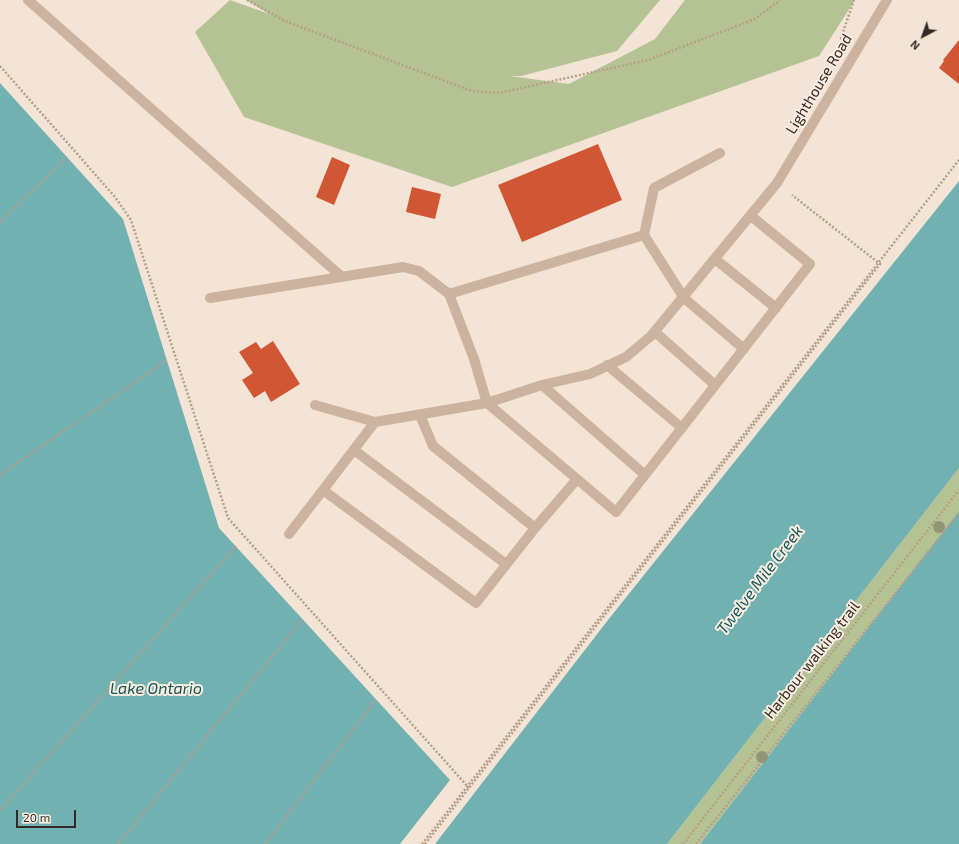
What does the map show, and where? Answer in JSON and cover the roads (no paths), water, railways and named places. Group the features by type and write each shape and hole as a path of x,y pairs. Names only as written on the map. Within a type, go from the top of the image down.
{"street":[{"path":"28,0 342,277"},
{"name":"Lighthouse Road","path":"375,422 487,403 542,385 590,374 626,357 655,332 777,183 887,0"},
{"path":"720,153 654,188 644,235 684,298 744,349"},
{"path":"210,298 403,267 419,272 449,294 474,359 487,403 616,512 810,264 751,216"},
{"path":"449,294 644,235"},
{"path":"715,259 776,308"},
{"path":"655,332 716,385"},
{"path":"608,366 682,428"},
{"path":"542,385 645,475"},
{"path":"289,534 375,422 315,405"},
{"path":"420,415 433,446 535,528"},
{"path":"354,450 506,564"},
{"path":"323,490 476,603 535,528 577,479"}],"water":[{"name":"Lake Ontario","path":"0,83 123,219 219,528 450,780 400,844 0,844"},
{"name":"Twelve Mile Creek","path":"959,181 959,468 667,844 435,844 608,620"},
{"path":"959,511 959,844 700,844"}]}
